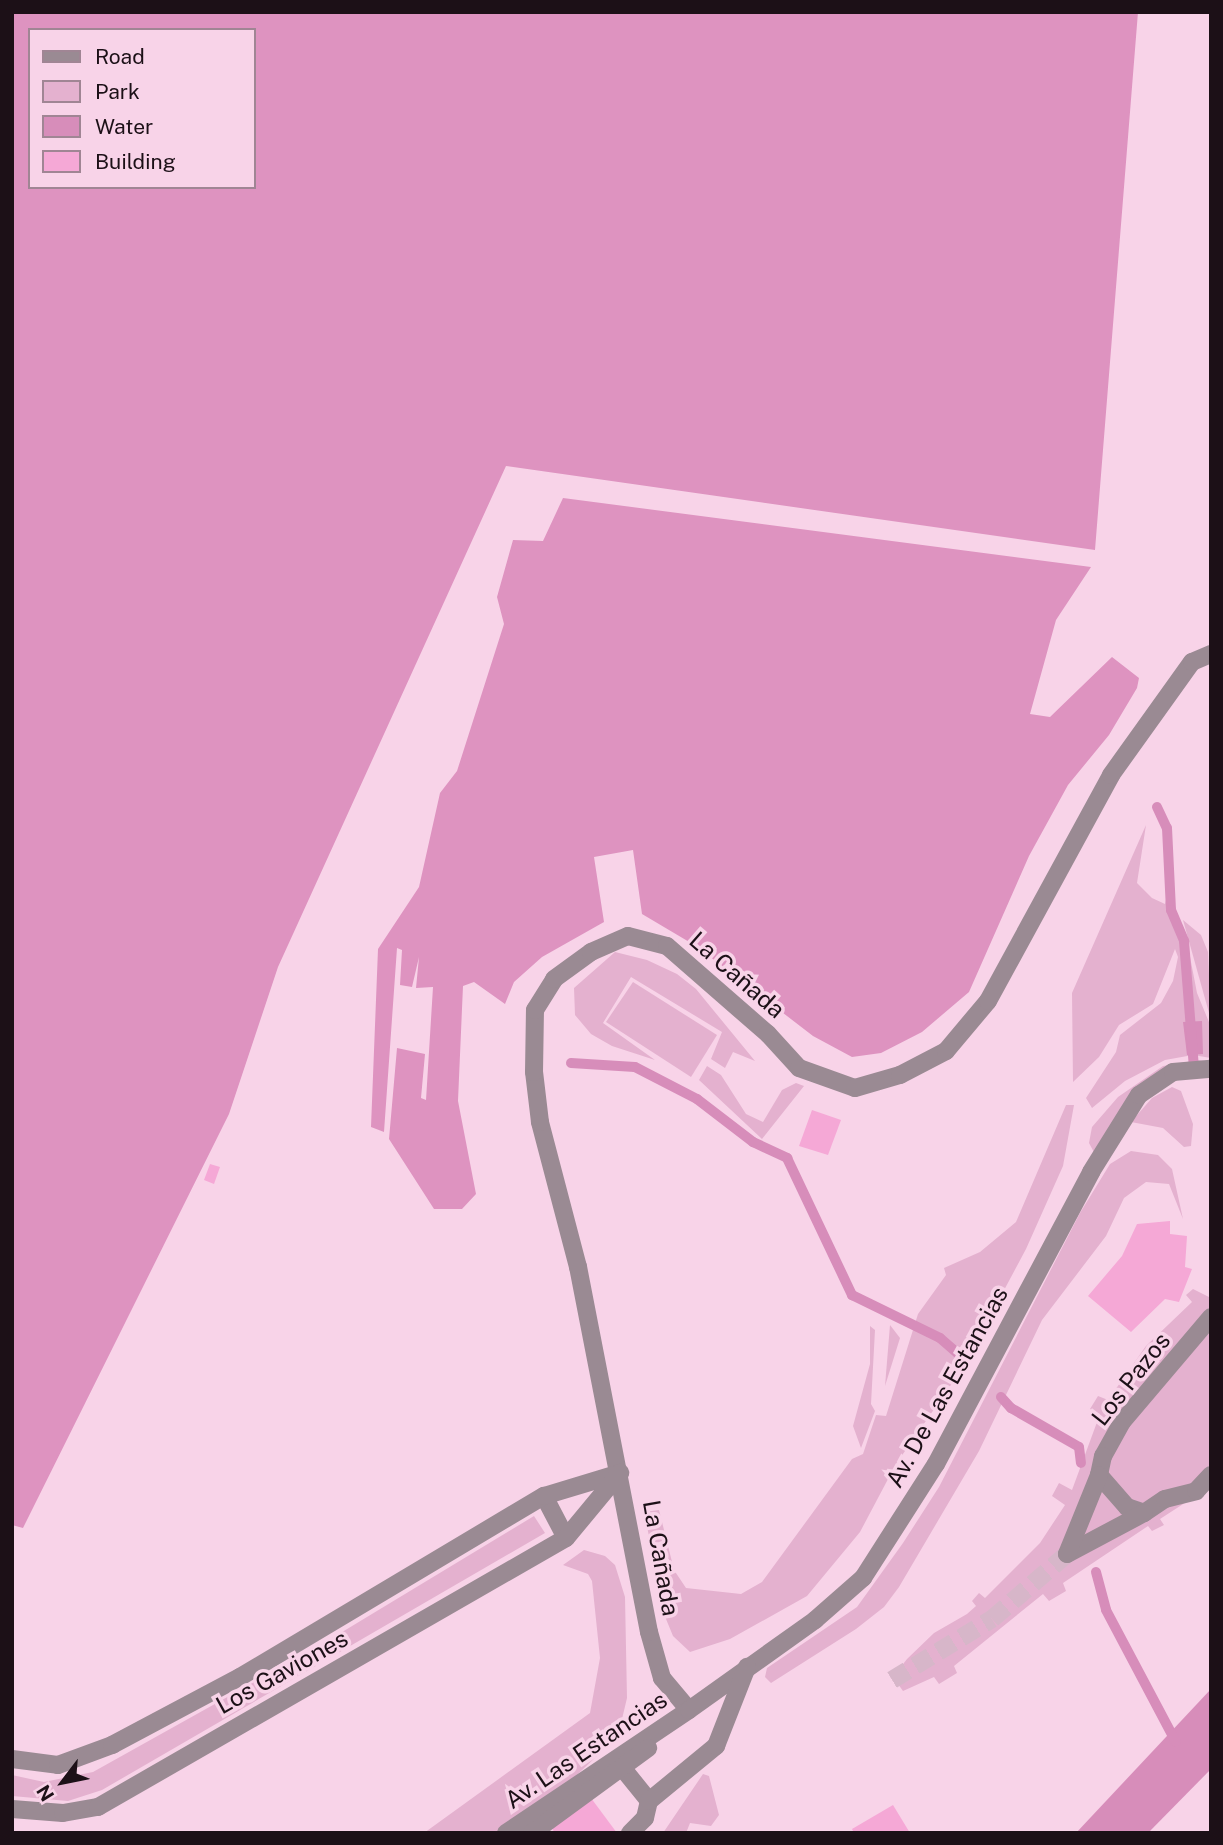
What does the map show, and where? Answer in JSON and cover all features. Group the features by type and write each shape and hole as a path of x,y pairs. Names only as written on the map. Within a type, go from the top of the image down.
{"street":[{"name":"La Cañada","path":"689,1710 662,1678 655,1657 578,1267 540,1122 534,1072 535,1010 554,979 591,952 628,936 667,946 768,1034 799,1068 855,1088 900,1076 946,1051 988,1001 1111,775 1192,662 1211,654"},
{"name":"Av. De Las Estancias","path":"689,1710 815,1620 863,1578 936,1464 1091,1172 1139,1095 1173,1072 1211,1069"},
{"name":"Los Pazos","path":"1211,1317 1122,1422 1103,1456 1099,1475 1067,1554 1165,1499 1196,1491 1211,1475"},
{"name":"Los Gaviones","path":"12,1759 58,1765 112,1745 240,1676 544,1496 620,1473"},
{"name":"Los Gaviones","path":"12,1809 51,1813 98,1807 566,1538 620,1473"},
{"path":"1099,1475 1127,1507 1144,1513"},
{"path":"544,1496 566,1538"},
{"path":"631,1833 645,1818 649,1801 716,1746 747,1667"},
{"name":"Av. Las Estancias","path":"535,1832 624,1770 689,1710"},
{"name":"Av. Las Estancias","path":"506,1833 689,1710"},
{"name":"Av. Las Estancias","path":"624,1770 649,1801"}],"green space":[{"path":"1146,825 1137,883 1152,898 1165,904 1166,900 1174,908 1185,931 1197,993 1211,1027 1211,1058 1193,1055 1165,1060 1125,1081 1092,1108 1086,1098 1116,1052 1120,1035 1161,1003 1173,981 1178,957 1175,949 1153,1004 1119,1025 1099,1057 1073,1082 1072,993"},
{"path":"1183,920 1201,935 1208,952 1211,1020"},
{"path":"615,952 647,960 677,974 696,989 755,1061 733,1052 725,1068 711,1059 722,1032 631,977 603,1023 655,1060 612,1046 591,1034 575,1015 574,988"},
{"path":"633,982 717,1035 691,1077 606,1022"},
{"path":"1205,1061 1172,1071 1096,1156 1089,1143 1092,1127 1118,1097 1163,1066"},
{"path":"707,1066 721,1075 746,1114 763,1122 782,1090 796,1083 804,1086 762,1139 699,1080"},
{"path":"1172,1087 1181,1091 1193,1124 1191,1146 1184,1147 1163,1128 1131,1122 1152,1098"},
{"path":"1066,1105 1074,1105 1063,1166 1026,1249 962,1369 896,1464 860,1532 807,1596 730,1639 690,1652 673,1636 666,1619 644,1512 659,1510 674,1570 686,1588 741,1594 762,1582 852,1459 863,1454 876,1415 886,1416 918,1314 946,1275 944,1268 980,1252 1016,1222"},
{"path":"1131,1151 1158,1155 1172,1169 1183,1219 1169,1184 1146,1182 1124,1198 1106,1236 1042,1320 979,1451 899,1587 884,1607 856,1629 771,1683 765,1677 767,1668 857,1607 903,1543 939,1487 1080,1213 1110,1164"},
{"path":"1193,1289 1211,1298 1211,1486 1160,1519 1164,1525 1152,1531 1148,1526 1063,1583 1066,1591 1049,1601 1043,1594 954,1666 957,1673 939,1684 934,1677 903,1691 893,1677 907,1659 934,1633 967,1614 976,1606 972,1601 979,1593 985,1598 1040,1543 1065,1505 1052,1496 1059,1483 1072,1490 1100,1414 1090,1409 1098,1396 1108,1400 1146,1346 1192,1302 1186,1295"},
{"path":"890,1325 900,1338 885,1386"},
{"path":"870,1326 875,1330 871,1404 875,1411 861,1448 853,1426 870,1364"},
{"path":"534,1516 545,1533 102,1790 68,1801 12,1796 12,1775 44,1782 93,1772 324,1643"},
{"path":"584,1550 605,1556 615,1565 625,1597 627,1698 618,1736 562,1789 498,1833 424,1833 590,1713 600,1658 592,1581 588,1574 563,1565"},
{"path":"703,1774 709,1776 719,1815 711,1826 690,1823 686,1833 663,1833"}],"shaded area":[{"path":"12,12 1138,12 1095,550 506,466 278,967 229,1114 23,1528 12,1525"},
{"path":"563,498 1091,567 1056,620 1030,714 1050,717 1112,657 1139,678 1137,688 1109,735 1068,785 1029,856 969,992 922,1032 881,1053 852,1057 813,1036 696,946 642,914 633,850 594,857 604,922 542,957 514,982 505,1004 474,982 463,986 458,1101 476,1194 462,1209 434,1209 389,1139 397,1048 425,1054 421,1098 426,1100 433,987 416,988 419,957 412,987 400,985 402,950 397,948 384,1132 371,1127 378,949 419,887 440,793 457,771 504,624 497,597 513,540 543,541"}],"water":[{"path":"1202,1021 1203,1054 1187,1055 1183,1022"},
{"path":"1211,1689 1211,1769 1148,1833 1076,1833"}],"building":[{"path":"812,1110 841,1120 828,1155 799,1146"},
{"path":"210,1164 220,1167 214,1184 204,1180"},
{"path":"1170,1221 1170,1234 1187,1236 1185,1267 1192,1269 1179,1302 1165,1299 1131,1332 1088,1296 1122,1256 1137,1224"},
{"path":"591,1798 617,1833 555,1833 551,1827"},
{"path":"893,1805 910,1833 854,1833 852,1829"}],"waterway":[{"path":"1157,807 1167,828 1171,910 1184,941 1194,1069"},
{"path":"571,1063 635,1067 697,1099 753,1142 787,1158 852,1295 940,1338 964,1359"},
{"path":"1001,1397 1011,1408 1079,1447 1081,1463"},
{"path":"1096,1572 1106,1610 1176,1742"}],"tunnel":[{"path":"892,1680 992,1619 1067,1554"}]}
